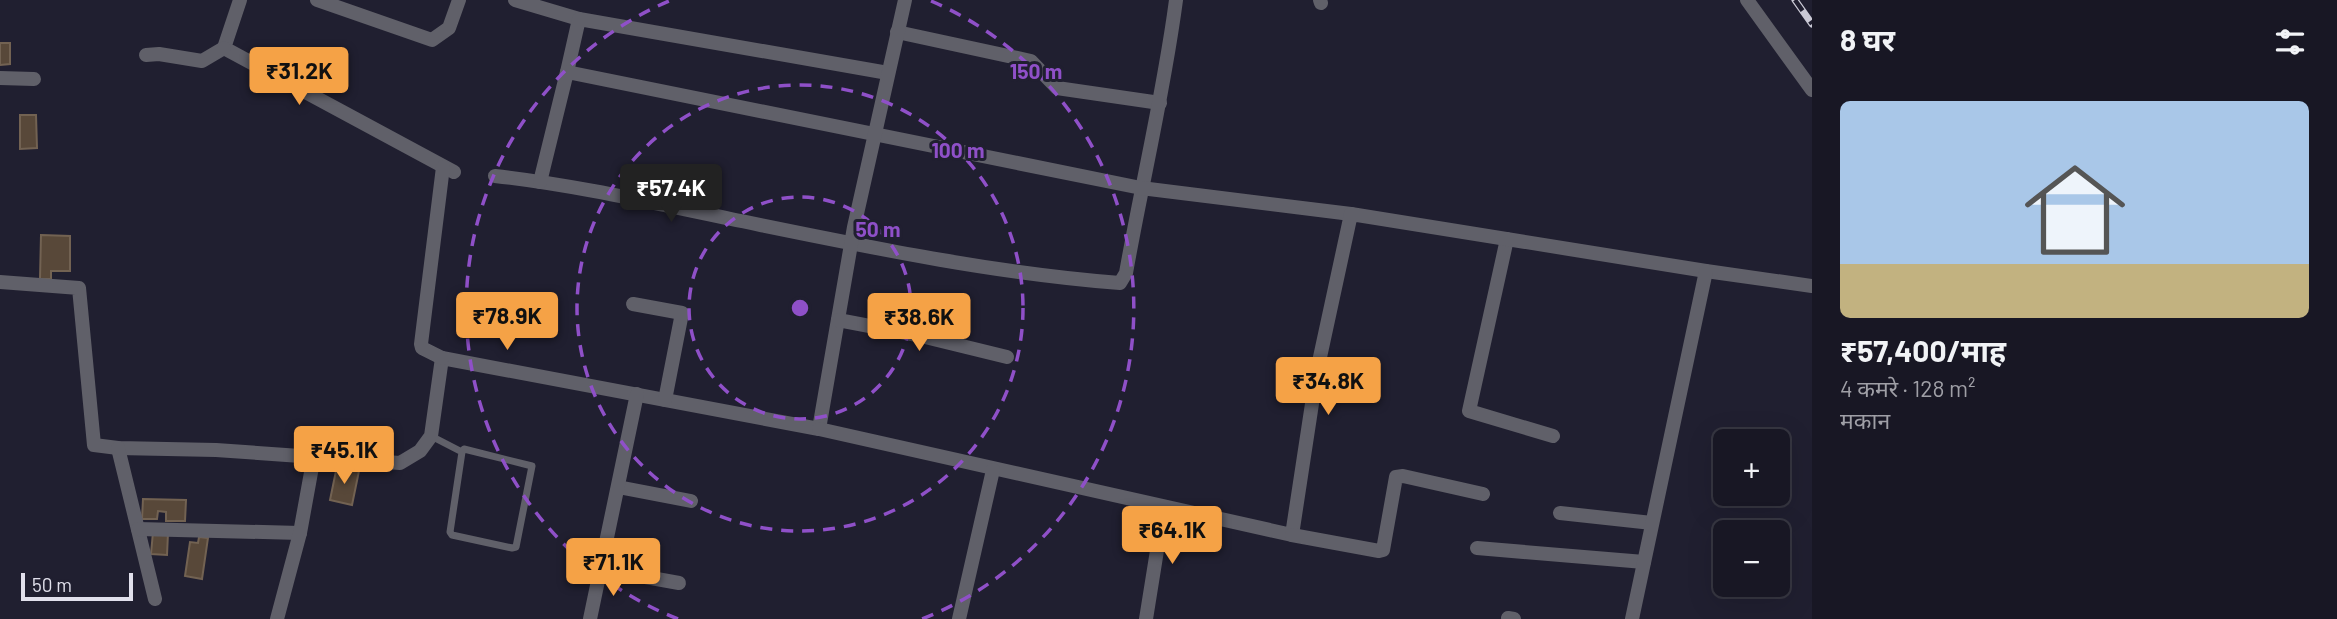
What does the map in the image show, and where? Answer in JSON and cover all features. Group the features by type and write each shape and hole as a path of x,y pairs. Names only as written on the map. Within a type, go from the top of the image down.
{"street":[{"path":"146,55 159,54 202,61 224,48 240,0"},
{"path":"317,0 432,40 449,28 459,0"},
{"path":"515,0 579,19 888,73"},
{"path":"819,429 851,243 905,0"},
{"path":"495,177 540,182 851,243 1067,279 1120,283 1126,273 1141,188 1168,68 1177,0"},
{"path":"1733,0 1748,2 1812,90"},
{"path":"540,182 579,19"},
{"path":"897,32 1031,61 1057,88 1160,103"},
{"path":"224,48 449,170 421,344 422,348 442,358 819,429 1309,540 1383,550 1396,477 1403,476 1483,494"},
{"path":"567,72 1141,188 1351,214 1812,286"},
{"path":"0,78 34,79"},
{"path":"1292,535 1317,371 1351,214"},
{"path":"1507,239 1469,411 1553,436"},
{"path":"1632,619 1706,271"},
{"path":"0,282 79,288 94,445 216,450 400,463 420,451 431,436 442,358"},
{"path":"633,304 682,313 665,400"},
{"path":"838,320 917,335 1007,357"},
{"path":"590,619 637,394"},
{"path":"118,448 155,599"},
{"path":"277,619 300,533 314,456"},
{"path":"959,619 993,470"},
{"path":"618,487 691,501"},
{"path":"1146,619 1164,507"},
{"path":"1560,513 1652,523"},
{"path":"138,529 300,533"},
{"path":"1478,548 1644,562"},
{"path":"601,569 679,583"},
{"path":"1508,618 1514,619"}],"lane":[{"path":"431,436 462,453"},
{"path":"464,449 532,466 516,547 452,535 450,532 462,453 464,449"}],"building":[{"path":"0,43 10,43 10,64 0,65"},
{"path":"20,115 36,115 37,148 20,149"},
{"path":"41,235 70,236 70,271 51,271 51,279 40,279"},
{"path":"337,466 359,471 352,505 330,500"},
{"path":"143,499 186,500 185,521 166,521 166,512 158,511 157,519 142,519"},
{"path":"153,532 168,533 167,555 151,554"},
{"path":"199,537 208,538 202,579 185,576 190,542 198,543"}],"railway":[{"path":"1795,0 1812,24"}]}
